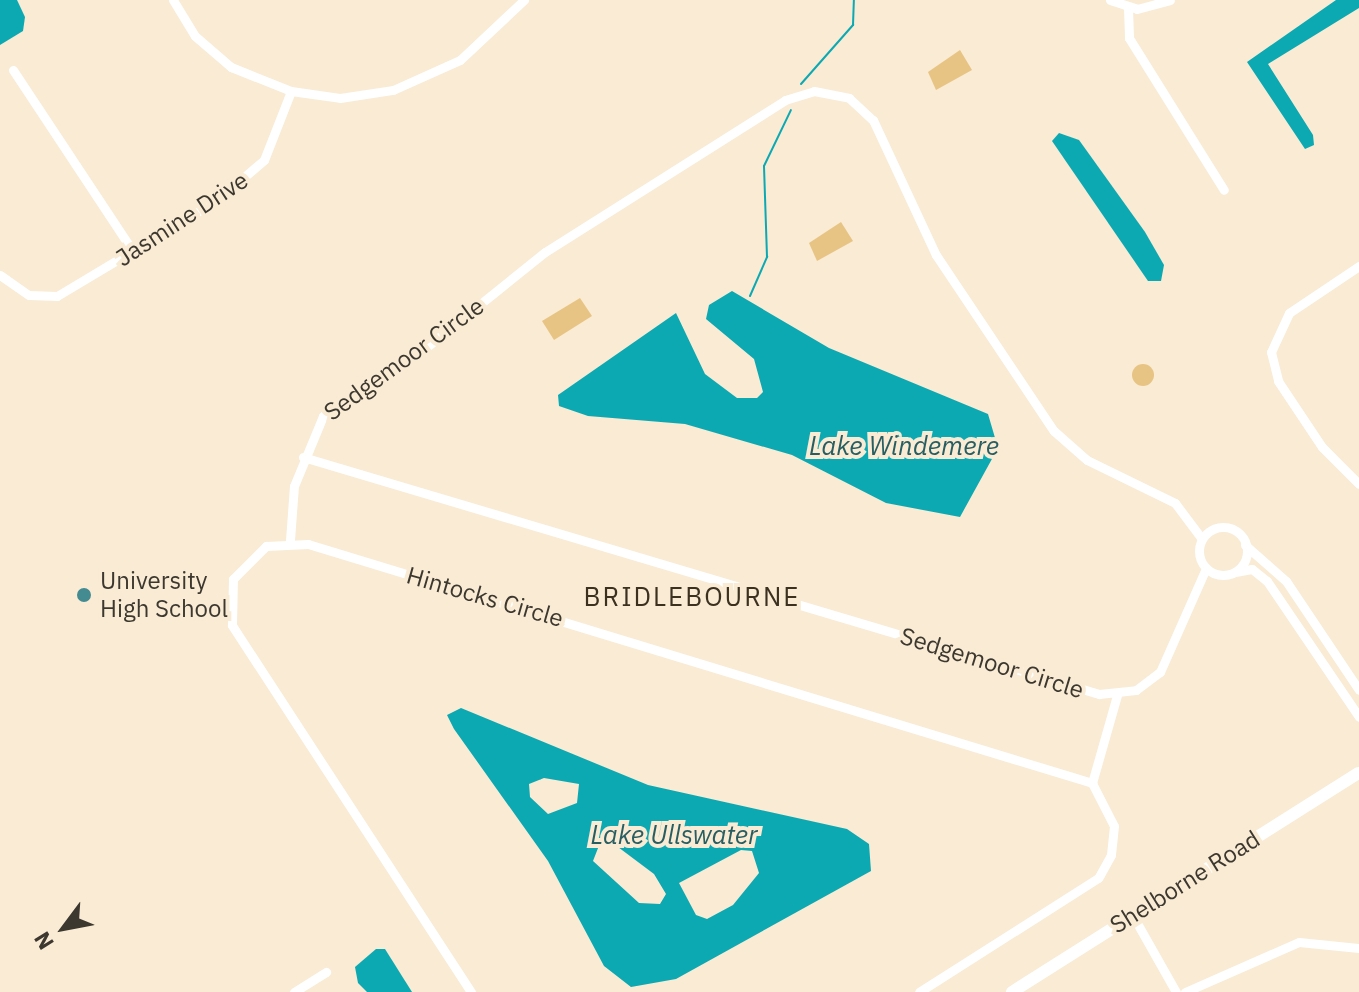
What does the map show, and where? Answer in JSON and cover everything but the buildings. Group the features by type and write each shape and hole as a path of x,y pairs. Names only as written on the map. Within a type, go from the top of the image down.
{"street":[{"path":"173,0 215,56 291,91 351,97 411,84 471,53 522,0"},
{"path":"1110,0 1128,8 1170,0"},
{"path":"1128,8 1129,38 1224,190"},
{"path":"13,70 133,251"},
{"name":"Jasmine Drive","path":"0,275 29,295 68,292 133,251 253,174 278,134 291,91"},
{"name":"Sedgemoor Circle","path":"1202,539 1175,503 1087,460 1054,431 936,255 873,120 857,103 828,91 785,100 545,252 423,350 323,416 303,457 1117,695 1141,687 1164,667 1193,585 1206,568"},
{"path":"1359,266 1284,318 1271,362 1322,447 1359,484"},
{"path":"303,457 290,540 260,549 238,570 228,598 232,625 471,992"},
{"path":"1359,690 1286,581 1229,529 1202,539 1206,568 1235,572 1252,569 1275,589 1359,717"},
{"name":"Hintocks Circle","path":"290,540 1092,783"},
{"path":"1235,572 1245,545"},
{"path":"919,992 1098,878 1111,855 1114,826 1092,783 1117,695"},
{"name":"Shelborne Road","path":"1012,992 1359,773"},
{"path":"1133,916 1176,992"},
{"path":"1185,992 1299,942 1359,948"},
{"path":"294,992 326,972"}],"shaded area":[{"path":"960,50 972,70 936,90 928,72"},
{"path":"841,222 853,241 817,261 809,243"},
{"path":"580,298 592,316 554,340 542,321"},
{"path":"1143,364 1151,367 1154,375 1151,383 1143,386 1135,383 1132,375 1135,367"}],"water":[{"path":"0,0 17,0 25,17 23,31 0,45"},
{"path":"1336,0 1359,0 1359,8 1268,64 1313,135 1314,145 1305,149 1247,62"},
{"path":"1059,133 1079,140 1145,232 1164,265 1161,281 1148,281 1052,141"},
{"name":"Lake Windemere","path":"732,291 829,348 988,414 998,448 960,517 886,503 792,455 685,424 588,416 559,406 558,395 676,313 705,374 737,398 757,398 763,392 754,359 706,319 709,305"},
{"name":"Lake Ullswater","path":"461,708 648,785 847,829 869,844 871,871 676,979 631,987 604,966 548,861 447,715","holes":["544,778 579,784 577,803 548,814 530,797 529,784","610,841 654,874 666,894 660,904 639,903 593,861 600,843","741,850 752,851 759,873 733,905 707,919 696,915 679,883"]},
{"path":"376,949 385,949 412,992 367,992 358,983 355,967"}],"waterway":[{"path":"801,84 853,25 854,0"},
{"path":"750,296 767,257 764,166 791,110"}],"place":[{"name":"University High School","path":"84,595"}],"district":[{"name":"BRIDLEBOURNE","path":"692,597"}]}
